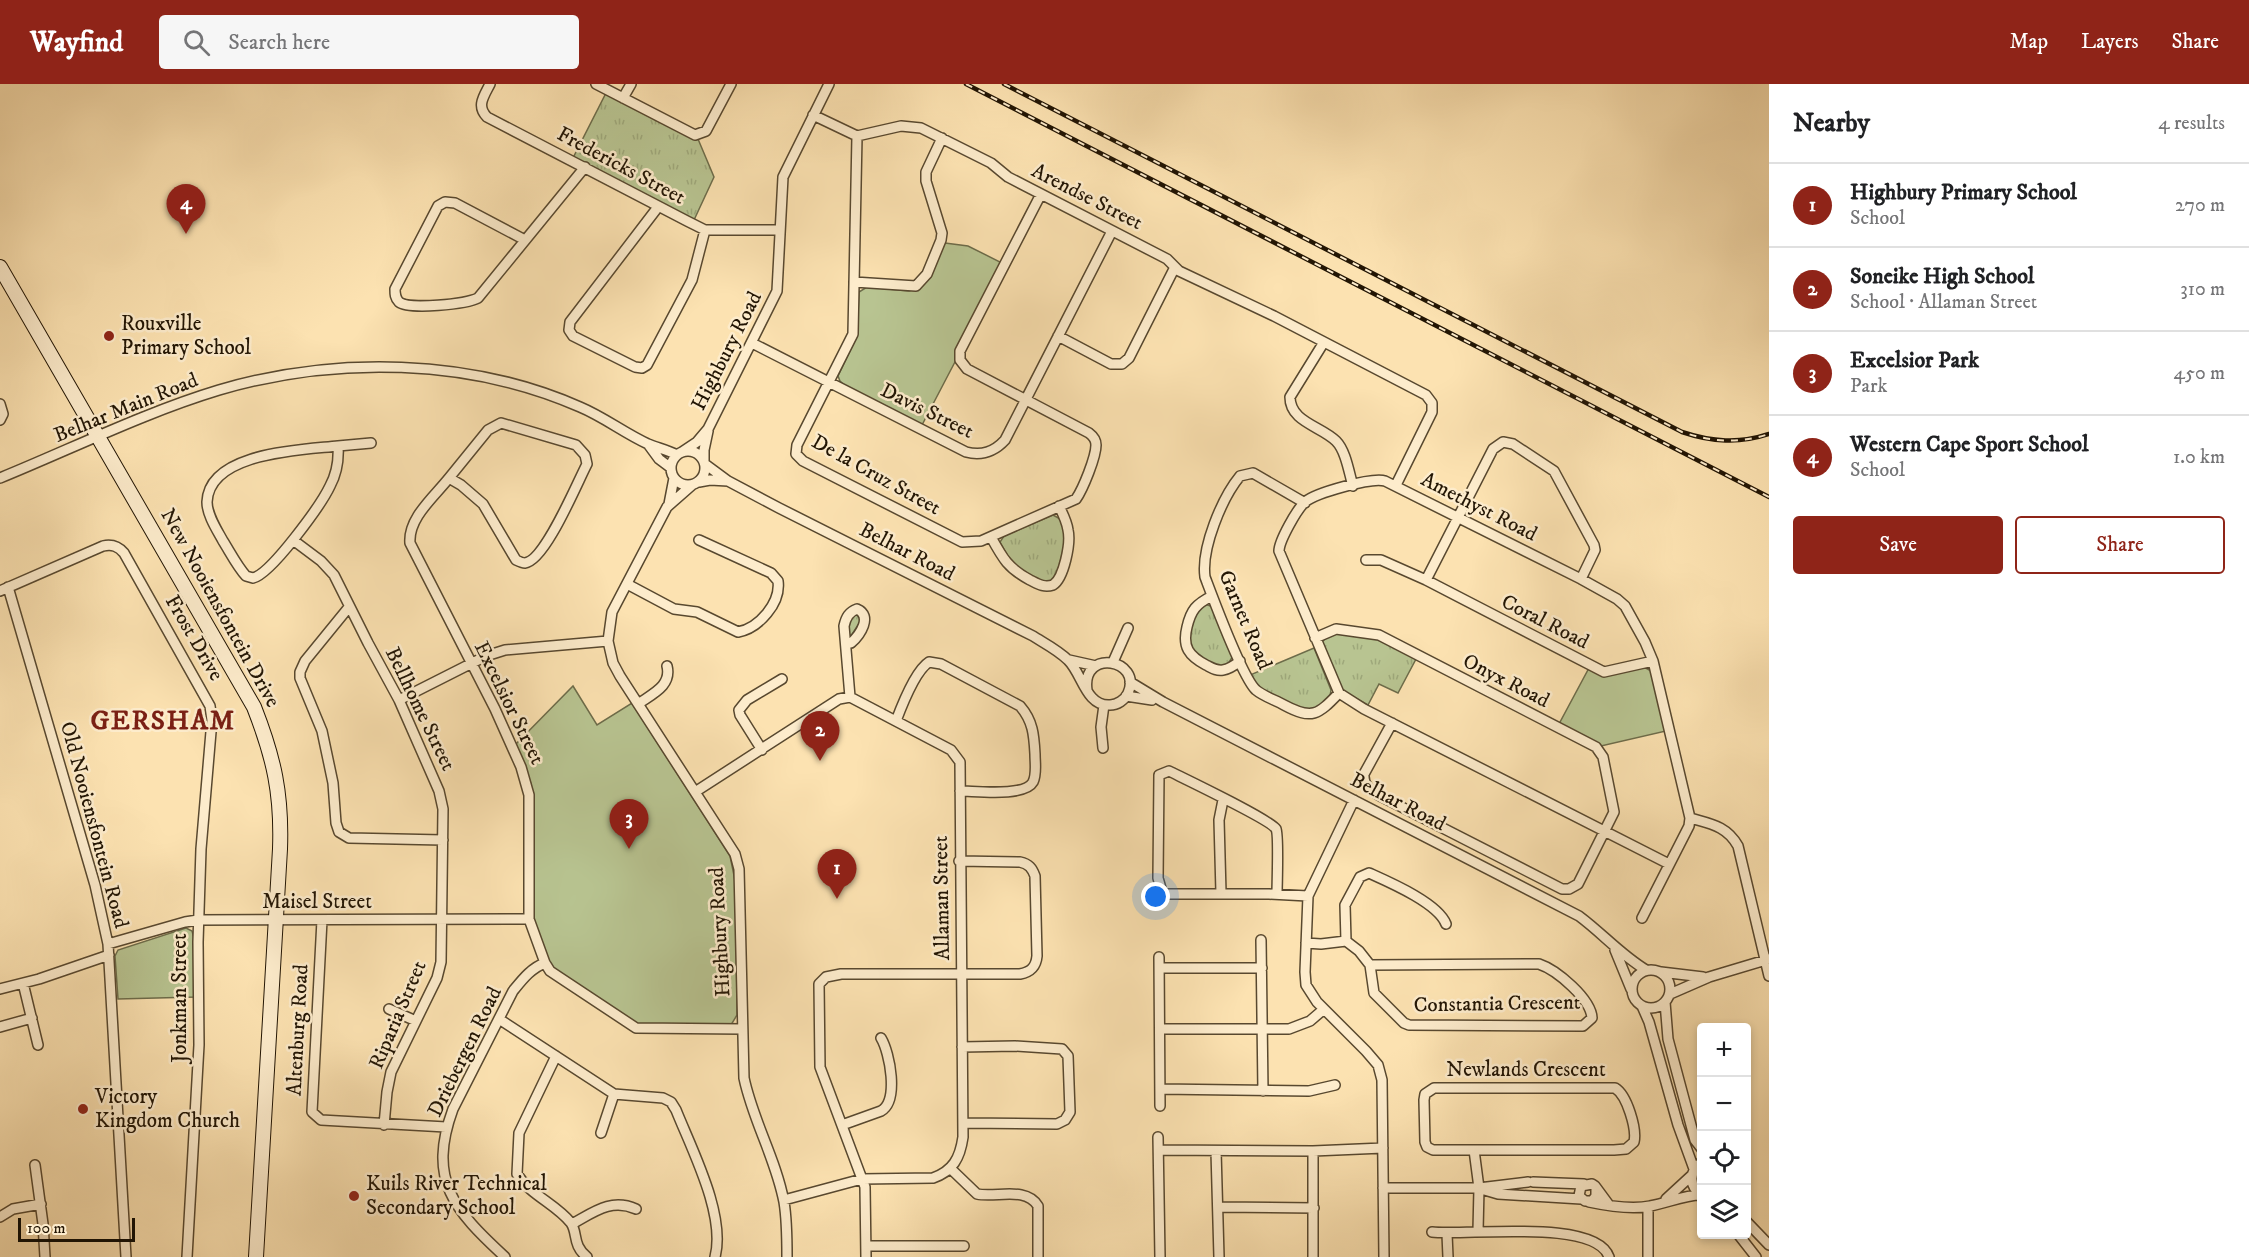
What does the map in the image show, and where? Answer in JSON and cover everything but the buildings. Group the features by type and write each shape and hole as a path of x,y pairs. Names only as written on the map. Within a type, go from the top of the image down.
{"street":[{"name":"Fredericks Street","path":"490,84 481,104 484,115 658,207 705,230 780,230"},
{"path":"596,84 696,135 706,131 731,84"},
{"path":"623,98 631,84"},
{"name":"Highbury Road","path":"680,454 697,442 708,429 777,291 783,177 829,84"},
{"path":"813,116 857,136"},
{"name":"Arendse Street","path":"857,136 911,126 921,128 991,163 1008,177 1167,259 1179,271 1274,316 1426,395 1432,403 1432,412 1396,485"},
{"name":"De la Cruz Street","path":"857,136 853,334 796,448 796,454 800,459 962,542 981,542 1076,499 1096,442 1089,433 1025,399"},
{"path":"854,282 910,287 919,284 927,274 942,233 926,181 926,172 942,138"},
{"path":"525,240 455,203 445,202 438,206 395,289 395,296 398,301 409,306 471,302 485,292 585,167"},
{"path":"1025,399 964,368 959,357 1041,194"},
{"path":"658,207 570,322 569,330 573,336 637,368 647,365 692,280 705,230"},
{"name":"Davis Street","path":"752,343 966,452 977,454 993,450 1005,440 1112,231"},
{"name":"New Nooiensfontein Drive","path":"0,267 97,438 227,658 254,707 275,765 281,821 256,1257"},
{"path":"1058,336 1111,364 1122,364 1129,358 1175,267"},
{"path":"1324,342 1290,398 1291,407 1297,416 1336,441 1341,448 1353,486"},
{"name":"Belhar Main Road","path":"0,478 178,404 235,386 294,374 350,368 379,367 469,374 505,382 580,406 648,444"},
{"path":"0,404 3,414 0,420"},
{"name":"Excelsior Street","path":"449,478 483,504 511,554 516,560 524,563 536,557 544,548 586,460 576,445 501,423 488,430 449,478 413,523 410,530 410,543 472,663 527,781 529,919 545,963 550,971 636,1028 742,1029"},
{"name":"Highbury Road","path":"704,462 708,429"},
{"path":"1426,580 1493,449 1503,442 1513,444 1554,471 1589,534 1595,550 1581,579"},
{"path":"338,446 339,461 330,486 293,540 259,577 246,576 211,518 207,503 210,492 222,472 258,458 338,446 371,443"},
{"path":"648,444 680,454 687,451 697,453 704,462 705,471 695,483 682,484 648,444"},
{"path":"672,473 680,454"},
{"name":"Belhar Road","path":"704,462 728,481 1038,639 1067,659 1096,666"},
{"name":"Highbury Road","path":"672,473 669,504 612,612 608,641 616,669 735,854 739,869 741,903 742,1029 746,1089 784,1200 787,1257"},
{"name":"Garnet Road","path":"1305,502 1253,473 1240,476 1217,515 1204,563 1205,577 1240,661 1256,690 1304,714 1317,713 1339,693"},
{"name":"Amethyst Road","path":"1305,502 1378,479 1396,485 1617,599 1625,606 1653,661 1690,818"},
{"name":"Belhar Road","path":"695,483 710,480 728,481"},
{"name":"Highbury Road","path":"669,504 695,483"},
{"path":"1305,502 1282,538 1279,548 1280,555 1339,693 1392,723 1669,864"},
{"path":"991,537 1001,556 1012,569 1041,586 1053,585 1061,577 1069,539 1067,525 1059,506"},
{"name":"Bellhome Street","path":"293,540 330,570 399,700 439,790 443,808 442,920"},
{"path":"627,584 674,609 697,612 738,632 754,627 762,621 769,609 778,591 778,581 771,573 699,540"},
{"name":"Frost Drive","path":"4,589 106,545 114,545 122,549 130,562 212,711 198,920"},
{"name":"Coral Road","path":"1366,560 1381,561 1426,580 1604,672 1653,661"},
{"name":"Old Nooiensfontein Road","path":"4,589 95,885 108,944 126,1257"},
{"path":"1212,596 1198,604 1190,614 1184,640 1185,646 1195,659 1217,670 1230,668 1240,661"},
{"path":"349,607 320,641 300,672 301,683 321,730 333,783 338,828 343,836 349,838 443,840"},
{"path":"1113,662 1128,628"},
{"name":"Onyx Road","path":"1315,638 1336,629 1379,635 1596,747 1603,757 1614,807 1613,815 1578,884 1569,889 1562,889 1366,787 1364,782 1367,770 1392,723"},
{"path":"399,700 472,663 505,650 608,641"},
{"path":"695,792 839,699 850,697 846,643"},
{"name":"Belhar Road","path":"1067,659 1087,690"},
{"path":"896,721 922,667 929,662 941,663 1020,706 1026,713 1034,731 1036,775 1030,787 1020,791 960,791"},
{"path":"1104,662 1113,662 1126,670 1130,682 1126,696 1116,704 1104,705 1094,700 1087,690 1087,678 1096,666 1104,662"},
{"path":"638,704 664,685 668,677 667,666"},
{"path":"762,750 739,710 747,700 782,679"},
{"name":"Belhar Road","path":"1130,682 1163,702 1579,916 1627,958 1646,970"},
{"name":"Belhar Road","path":"1126,696 1163,702"},
{"name":"Allaman Street","path":"850,697 951,750 960,762 959,861 963,1124 961,1150 951,1169"},
{"path":"1103,748 1101,727 1104,705"},
{"path":"1277,894 1278,837 1276,829 1260,817 1169,771 1158,777 1159,887 1166,894 1308,896"},
{"path":"1221,893 1219,820 1223,800"},
{"path":"1354,800 1308,896 1305,972 1306,985 1317,1002 1378,1065 1382,1080 1384,1257"},
{"path":"1642,918 1689,826 1690,818 1720,826 1732,835 1738,846 1769,976"},
{"path":"866,1257 865,1187 820,1067 819,990 822,980 826,977 841,974 1025,973 1034,967 1035,876 1030,866 1020,862 959,861"},
{"path":"1346,941 1346,905 1360,877 1369,873 1432,906 1444,918 1446,924"},
{"name":"Maisel Street","path":"108,944 198,920 529,919"},
{"name":"Jonkman Street","path":"187,1257 199,1045 198,920"},
{"name":"Altenburg Road","path":"322,920 312,1112 321,1120 446,1127"},
{"name":"Riparia Street","path":"384,1125 391,1072 438,978 441,962 442,920"},
{"path":"1261,940 1263,1091"},
{"path":"1306,943 1346,941 1359,951 1370,965"},
{"name":"Belhar Road","path":"1611,942 1631,988"},
{"path":"0,989 109,955"},
{"path":"1159,957 1160,1106"},
{"path":"1642,1006 1658,1007 1667,998 1709,977 1767,960"},
{"name":"Driebergen Road","path":"505,1257 475,1230 457,1206 448,1189 444,1177 446,1127 513,991 537,966 545,963"},
{"name":"Constantia Crescent","path":"1539,964 1558,973 1587,1003 1592,1018 1583,1026 1409,1025 1404,1023 1374,993 1370,965 1539,964"},
{"path":"1160,968 1262,968"},
{"path":"1697,1193 1695,1191 1696,1169 1678,1125 1649,1022 1642,1006 1635,1000 1631,988 1634,979 1646,970 1709,977"},
{"path":"1661,972 1669,981 1668,1039 1697,1143"},
{"path":"23,983 38,1045"},
{"path":"389,1009 416,1022"},
{"path":"1160,1029 1299,1027 1324,1009"},
{"path":"0,1027 32,1018"},
{"path":"499,1019 615,1094 663,1098 674,1105 712,1202 716,1225 715,1257"},
{"path":"842,1125 881,1111 886,1108 890,1100 889,1053 881,1038"},
{"path":"962,1047 1015,1046 1062,1049 1068,1056 1070,1112 1065,1120 1057,1124 963,1124"},
{"path":"556,1056 519,1133 516,1166 519,1178 572,1224 575,1242 584,1256"},
{"path":"1160,1089 1309,1091 1335,1085"},
{"name":"Newlands Crescent","path":"1434,1088 1616,1088 1624,1097 1635,1132 1634,1142 1626,1149 1474,1150 1433,1150 1427,1147 1424,1100 1429,1090 1434,1088"},
{"path":"601,1133 615,1094"},
{"path":"1158,1137 1160,1257"},
{"path":"1159,1150 1313,1151 1383,1148"},
{"path":"1474,1150 1479,1188 1478,1231"},
{"path":"1216,1151 1219,1257"},
{"path":"1313,1151 1313,1257"},
{"path":"35,1165 45,1257"},
{"path":"784,1200 862,1179 933,1178 951,1169 977,1194 1026,1195 1035,1201 1038,1206 1038,1257"},
{"path":"1662,1203 1696,1169"},
{"path":"1383,1188 1479,1188 1530,1182 1592,1184 1609,1205"},
{"path":"1584,1184 1579,1189 1585,1200"},
{"path":"1479,1188 1498,1194 1648,1207 1686,1196 1697,1196"},
{"path":"1585,1200 1596,1196 1596,1190"},
{"path":"0,1217 13,1209 41,1204"},
{"path":"572,1224 614,1204 625,1204 636,1209"},
{"path":"1218,1207 1314,1208"},
{"path":"1648,1207 1648,1257"},
{"path":"1751,1226 1769,1245"},
{"path":"1432,1232 1448,1234 1478,1231 1549,1232 1574,1235 1598,1244 1609,1257"},
{"path":"1448,1234 1448,1257"},
{"path":"1742,1239 1756,1257"},
{"path":"867,1246 964,1246"}],"green space":[{"path":"606,93 698,139 714,177 694,220 573,158"},
{"path":"945,243 968,246 1002,263 922,425 845,386 838,376 857,336 859,292 867,287 909,291 916,289 927,279"},
{"path":"1053,515 1062,520 1065,541 1057,577 1053,581 1043,583 1014,567 1000,542 1004,536"},
{"path":"1205,604 1213,607 1233,656 1228,664 1219,667 1195,656 1188,644 1195,610"},
{"path":"853,615 861,616 860,622 849,639 848,625"},
{"path":"1331,633 1377,638 1416,659 1398,693 1379,684 1368,705 1341,690 1322,642"},
{"path":"1314,648 1331,690 1330,696 1315,710 1304,711 1258,687 1250,675"},
{"path":"1644,667 1651,671 1666,731 1601,746 1559,724 1589,668"},
{"path":"573,686 597,725 632,703 730,856 736,885 737,1015 731,1025 638,1025 552,967 549,962 533,922 531,784 516,744"},
{"path":"186,928 192,931 194,938 195,997 118,999 115,956 118,950"}],"railway":[{"path":"966,84 1769,497"},
{"path":"1004,84 1682,432 1704,438 1726,440 1747,439 1769,434"}],"place":[{"name":"Western Cape Sport School","path":"186,234"},
{"name":"Rouxville Primary School","path":"109,336"},
{"name":"Soneike High School","path":"820,761"},
{"name":"Excelsior Park","path":"629,849"},
{"name":"Highbury Primary School","path":"837,899"},
{"name":"Victory Kingdom Church","path":"83,1109"},
{"name":"Kuils River Technical Secondary School","path":"354,1196"}],"district":[{"name":"GERSHAM","path":"163,721"}]}
